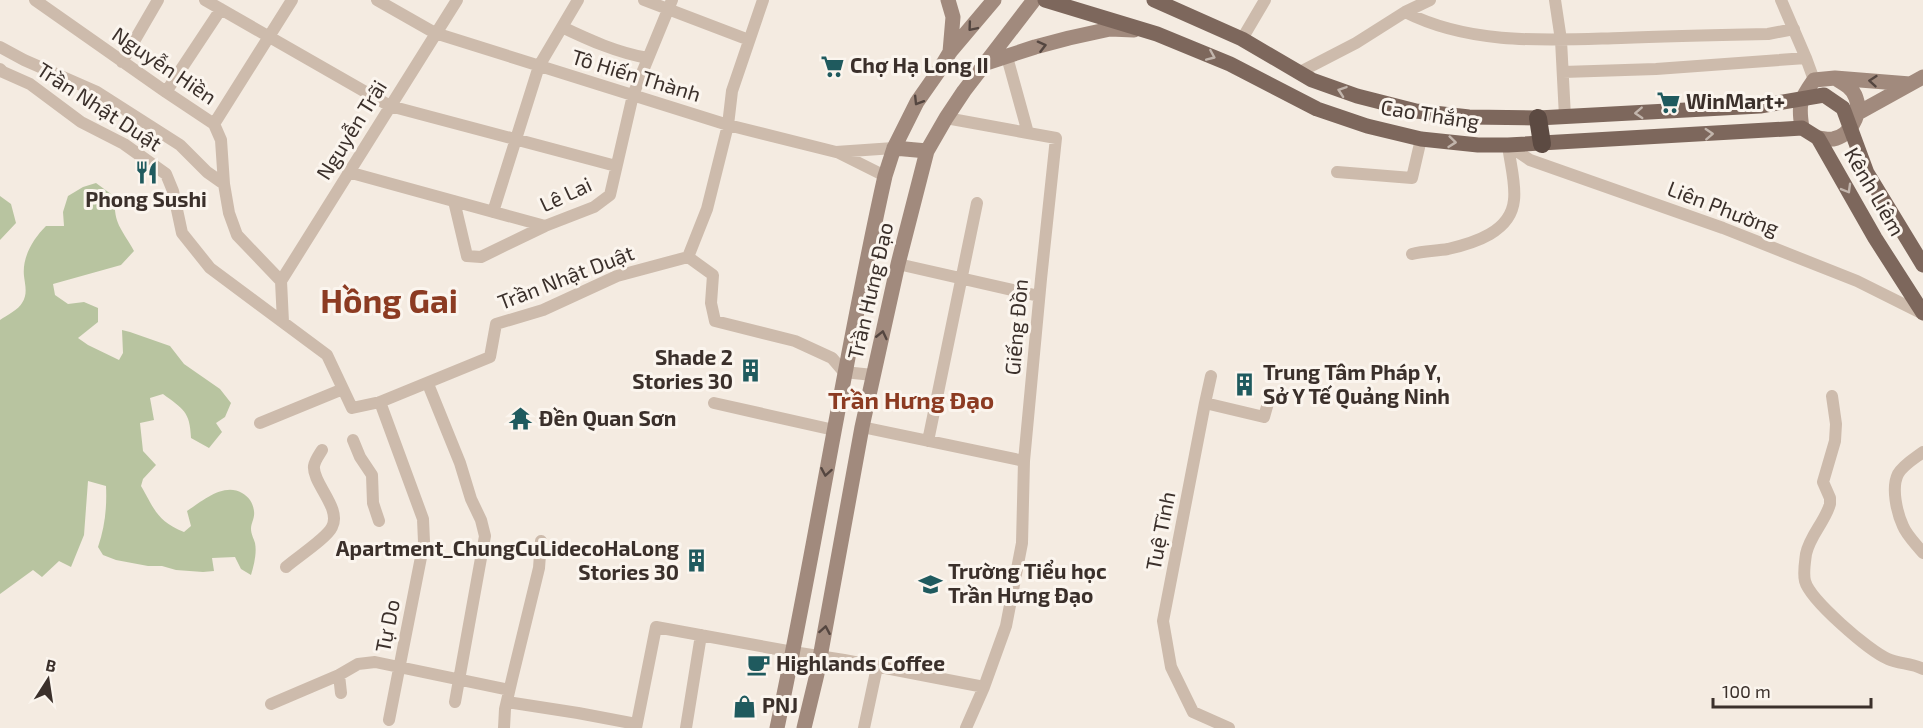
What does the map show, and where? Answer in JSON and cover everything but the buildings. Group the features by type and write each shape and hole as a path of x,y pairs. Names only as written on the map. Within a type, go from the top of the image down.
{"highway":[{"path":"1539,118 1542,144"}],"main road":[{"path":"948,0 953,17 950,52"},
{"name":"Trần Hưng Đạo","path":"777,728 844,372 885,176 894,148 916,102 950,52 994,0"},
{"name":"Trần Hưng Đạo","path":"804,728 821,656 873,375 927,151 946,118 1034,0"},
{"name":"Cao Thắng","path":"1045,0 1157,34 1230,64 1317,109 1367,126 1421,139 1478,145 1508,145 1802,128"},
{"name":"Cao Thắng","path":"1156,0 1242,39 1312,80 1357,96 1416,111 1469,117 1539,118 1760,106 1801,98"},
{"path":"986,63 1035,46 1110,29 1123,28 1157,34"},
{"path":"1818,138 1834,139 1850,129 1858,113 1856,97 1849,87 1835,78"},
{"path":"1802,128 1799,112 1801,98 1814,80 1835,78 1917,81"},
{"path":"1858,113 1917,81"},
{"name":"Kênh Liêm","path":"1801,98 1824,95 1843,108 1867,173 1923,264"},
{"name":"Kênh Liêm","path":"1802,128 1818,138 1875,238 1923,314"},
{"path":"894,148 927,151"}],"street":[{"name":"Nguyễn Hiền","path":"35,0 214,124 221,140 224,184 229,213 237,235 281,281"},
{"path":"122,62 158,0"},
{"path":"206,0 390,106 616,166"},
{"path":"214,124 292,0"},
{"name":"Tô Hiến Thành","path":"377,0 435,33 728,125 836,152 894,148"},
{"name":"Nguyễn Trãi","path":"281,281 457,0"},
{"path":"493,212 539,66 578,0"},
{"path":"644,0 670,5 749,40"},
{"path":"763,0 732,91 728,125 707,209 688,257 713,275 711,303 715,321 795,341 831,358 844,372 873,375"},
{"path":"1242,39 1265,0"},
{"path":"1298,73 1356,43 1405,12 1430,0"},
{"path":"1555,0 1561,40 1565,117"},
{"path":"1781,0 1814,80"},
{"name":"Lê Lai","path":"454,201 468,256 481,257 545,226 594,207 610,195 633,95 670,5"},
{"path":"166,92 221,9"},
{"path":"1405,12 1423,21 1488,37 1535,40 1768,34 1794,29"},
{"path":"562,27 588,40 648,58"},
{"path":"0,47 97,92 180,146 207,172 224,184"},
{"path":"946,118 1028,133 1007,57"},
{"path":"1563,72 1656,69 1806,58"},
{"name":"Trần Nhật Duật","path":"0,69 30,84 81,122 124,144 166,174 173,191 182,233 196,251 210,268 327,355 352,408 380,402 490,357 496,324 543,310 617,276 688,257"},
{"name":"Giếng Đồn","path":"966,728 1006,626 1022,543 1024,460 1056,138 1028,133"},
{"path":"1337,172 1412,178 1421,139"},
{"path":"1412,255 1481,239 1504,223 1511,213 1514,200 1508,145"},
{"name":"Liên Phường","path":"1508,145 1530,160 1723,228 1857,281 1923,314"},
{"path":"836,152 885,176"},
{"path":"348,172 545,226"},
{"path":"928,441 977,202"},
{"path":"898,264 1039,296"},
{"path":"281,281 284,322"},
{"name":"Tuệ Tĩnh","path":"1211,376 1163,621 1171,668 1193,712 1221,727"},
{"path":"428,384 460,463 485,536 455,702"},
{"path":"260,423 343,389"},
{"path":"1206,404 1264,417 1270,396"},
{"path":"1832,396 1836,424 1835,441 1824,482 1830,504 1808,545 1804,570 1806,583 1830,613 1878,654 1923,669"},
{"name":"Tự Do","path":"380,402 423,519 423,542 389,720"},
{"path":"714,403 834,430"},
{"path":"862,428 1024,460"},
{"path":"353,440 360,457 372,475 373,503 379,521"},
{"path":"286,567 328,534 334,522 333,512 315,471 315,463 322,450"},
{"path":"1923,452 1898,475 1895,490 1903,528 1923,553"},
{"path":"504,728 508,696 539,568 541,541"},
{"path":"271,704 339,675 358,664 375,662 459,678 508,696 636,726 656,627 984,687"},
{"path":"686,728 701,635"},
{"path":"864,728 877,667"},
{"path":"339,675 341,693"}],"green space":[{"path":"96,183 115,197 117,220 134,251 121,265 53,284 55,295 68,304 84,302 98,308 98,322 78,338 88,345 119,360 123,353 122,330 170,346 184,364 220,389 231,403 225,417 216,423 222,432 209,448 191,438 187,416 180,407 163,394 150,398 154,420 140,423 143,451 156,465 143,479 141,486 162,519 184,532 191,526 187,511 213,494 235,490 249,498 254,511 251,529 256,547 253,567 251,575 241,569 235,557 212,558 214,571 176,570 116,560 103,555 98,547 105,517 106,486 88,481 84,535 71,567 59,561 42,577 33,570 0,594 0,320 18,308 24,300 25,262 29,249 37,237 46,226 64,226 63,212 68,196 83,187"},
{"path":"0,196 11,204 16,223 0,240"}],"place":[{"name":"Chợ Hạ Long II","path":"832,66"},
{"name":"WinMart+","path":"1668,102"},
{"name":"Phong Sushi","path":"146,172"},
{"name":"Shade 2 Stories 30","path":"751,370"},
{"name":"Trung Tâm Pháp Y, Sở Y Tế Quảng Ninh","path":"1245,385"},
{"name":"Đền Quan Sơn","path":"521,419"},
{"name":"Apartment_ChungCuLidecoHaLong Stories 30","path":"697,561"},
{"name":"Trường Tiểu học Trần Hưng Đạo","path":"930,584"},
{"name":"Highlands Coffee","path":"758,664"},
{"name":"PNJ","path":"744,706"}],"district":[{"name":"Hồng Gai","path":"389,301"},
{"name":"Trần Hưng Đạo","path":"911,401"}]}
